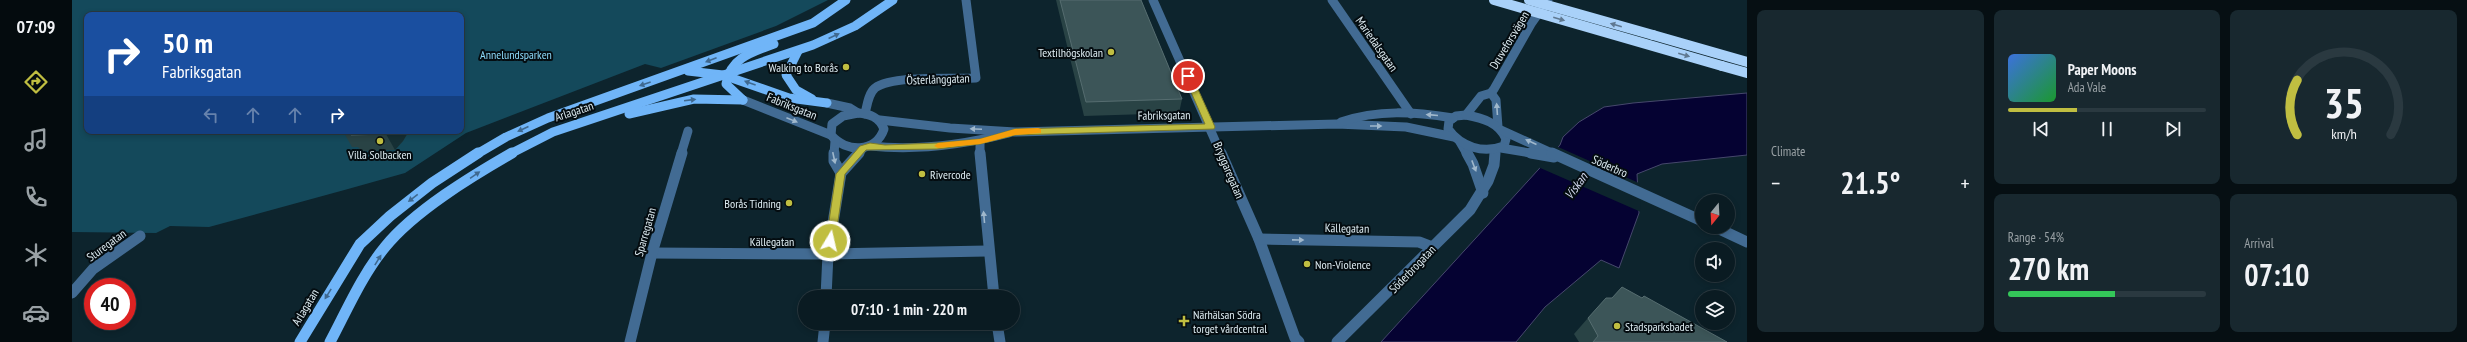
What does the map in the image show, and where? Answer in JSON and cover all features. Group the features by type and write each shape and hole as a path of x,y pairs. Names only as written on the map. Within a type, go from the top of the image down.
{"highway":[{"path":"1494,0 1747,73"},
{"path":"1529,0 1747,62"}],"main road":[{"name":"Arlagatan","path":"300,342 360,244 390,216 432,183 494,144 542,121 813,23 846,0"},
{"name":"Arlagatan","path":"330,342 386,247 410,223 448,192 516,149 553,132 798,52 845,31 869,17 893,0"},
{"path":"743,100 726,84 726,75 730,66 742,57 800,32 813,23"},
{"path":"798,52 786,75 790,84 800,94 827,103"},
{"path":"682,71 726,75 795,100 812,104 827,103"},
{"path":"584,122 617,117 694,99 743,100"}],"street":[{"name":"Österlånggatan","path":"862,113 873,89 886,82 976,78 966,0"},
{"name":"Bryggaregatan","path":"1152,0 1211,127 1259,239 1296,338 1299,342"},
{"name":"Mariedalsgatan","path":"1332,0 1411,114"},
{"name":"Druveforsvägen","path":"1466,115 1481,96 1491,93 1531,24 1548,0"},
{"path":"1491,93 1496,100 1500,129"},
{"name":"Fabriksgatan","path":"743,100 833,138"},
{"path":"826,290 828,254 841,174 867,147 876,142 884,134 884,129 880,120 850,108 827,103"},
{"path":"841,174 834,161 832,152 832,124 837,120 862,113"},
{"name":"Fabriksgatan","path":"1337,124 1350,118 1411,114 1453,118 1466,115"},
{"path":"1466,115 1486,120 1500,129 1536,144 1560,158"},
{"path":"1453,118 1447,126 1473,164 1483,192"},
{"name":"Fabriksgatan","path":"880,120 950,128 1015,132 1337,124 1406,127 1457,140 1480,149 1498,148 1560,158"},
{"name":"Söderbrogatan","path":"1337,342 1391,291 1432,247 1470,210 1483,192 1497,159 1498,148 1506,141 1500,129"},
{"name":"Sparregatan","path":"630,342 652,253 688,131"},
{"name":"Fabriksgatan","path":"867,147 905,147 980,142 1015,132"},
{"path":"833,138 850,148 867,147"},
{"path":"980,142 980,166 987,251 993,290"},
{"name":"Söderbro","path":"1560,158 1695,218"},
{"path":"1730,234 1747,242"},
{"name":"Sturegatan","path":"72,293 93,268 140,236"},
{"name":"Källegatan","path":"1259,239 1419,242 1432,247"},
{"name":"Källegatan","path":"652,253 828,254 987,251"},
{"path":"823,342 824,330"},
{"path":"998,330 1000,342"}],"green space":[{"name":"Annelundsparken","path":"72,0 828,0 776,26 661,68 645,64 466,133 405,173 209,227 170,226 156,233 72,232"}],"water":[{"name":"Viskan","path":"1747,93 1747,155 1662,164 1637,174 1639,213 1619,268 1601,260 1545,307 1516,342 1381,342 1538,170 1560,145 1563,137 1579,122 1604,107"}],"pier":[{"path":"1556,146 1639,183 1641,212 1538,167"}],"building":[{"name":"Textilhögskolan","path":"1060,0 1141,0 1182,99 1086,102"},
{"path":"352,134 386,134 351,135"},
{"path":"1622,287 1642,298 1644,296 1695,324 1695,330 1705,330 1727,342 1593,342 1598,336 1588,318 1606,298 1612,298"}],"slow traffic":[{"path":"938,146 980,142 1015,132 1038,131"}],"place":[{"name":"Textilhögskolan","path":"1111,52"},
{"name":"Walking to Borås","path":"846,67"},
{"name":"Villa Solbacken","path":"380,141"},
{"name":"Rivercode","path":"922,174"},
{"name":"Borås Tidning","path":"789,203"},
{"name":"Non-Violence","path":"1307,264"},
{"name":"Närhälsan Södra torget vårdcentral","path":"1184,321"},
{"name":"Stadsparksbadet","path":"1617,326"}],"route":[{"path":"830,241 841,174 863,148 870,146 885,148 937,146 980,142 1015,132 1211,127 1188,76"}]}
